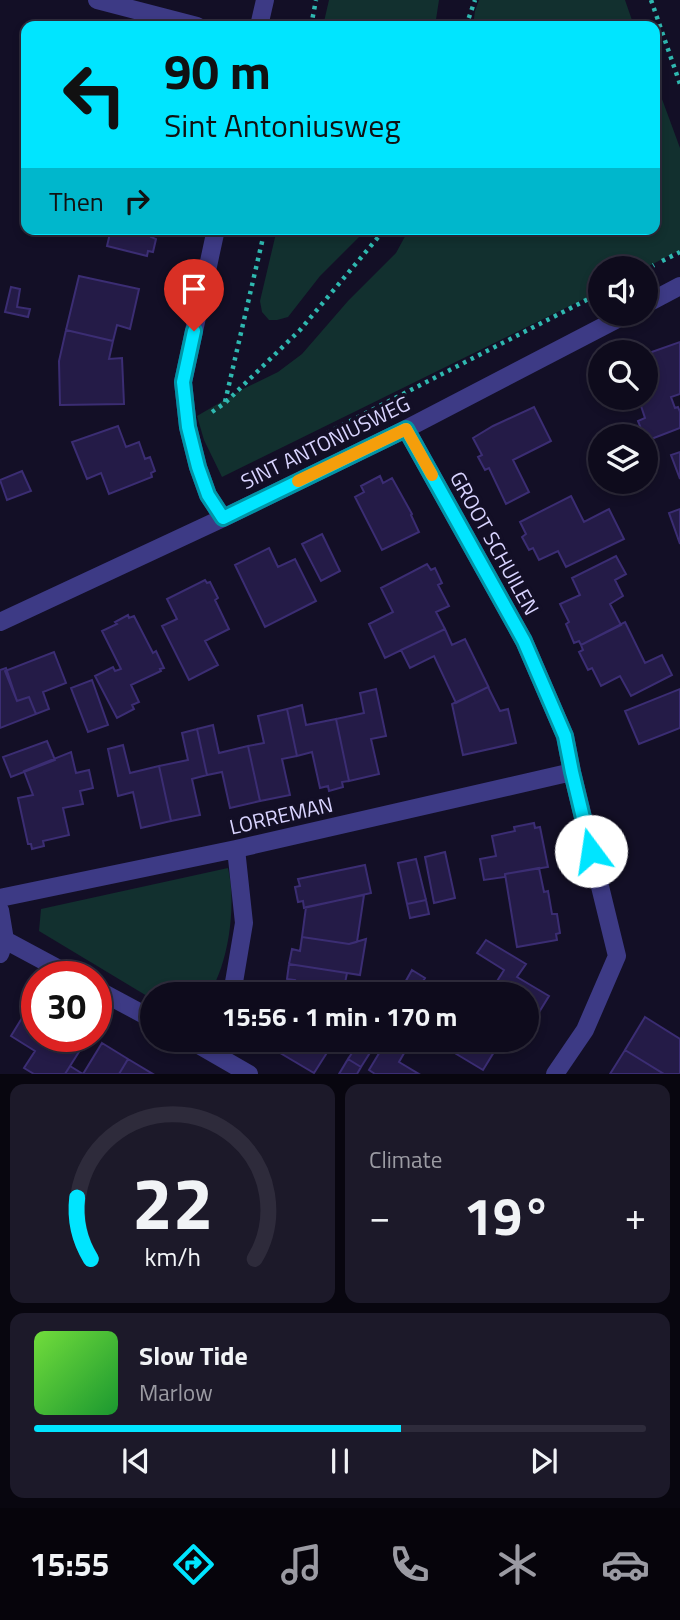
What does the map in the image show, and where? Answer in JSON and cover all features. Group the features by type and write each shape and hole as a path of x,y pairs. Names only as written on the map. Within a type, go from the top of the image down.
{"street":[{"path":"97,0 178,21"},
{"path":"260,21 265,0"},
{"path":"215,235 183,382 188,427 198,467 208,495 223,518"},
{"path":"658,298 680,286"},
{"name":"SINT ANTONIUSWEG","path":"0,621 223,518 406,429 604,326"},
{"name":"GROOT SCHUILEN","path":"406,429 524,641 565,736 617,956 586,1030 555,1074"},
{"name":"LORREMAN","path":"0,898 236,849 572,772"},
{"path":"235,982 244,923 236,849"},
{"path":"0,910 2,947 36,961"},
{"path":"112,998 140,1013"},
{"path":"220,1052 248,1074"}],"path":[{"path":"311,21 316,0"},
{"path":"468,21 475,0"},
{"path":"651,0 658,21"},
{"path":"660,26 680,84"},
{"path":"225,403 264,235"},
{"path":"188,427 225,403 300,330 380,235"},
{"name":"SINT ANTONIUSWEG","path":"318,438 588,299"}],"green space":[{"path":"329,0 439,0 436,21 324,21"},
{"path":"479,0 625,0 632,21 474,21"},
{"path":"660,94 680,148 680,250 658,261 658,256 588,256 588,297 222,477 204,440 197,416 278,372 302,354 348,301 396,253 406,235 660,235"},
{"path":"276,235 361,235 320,276 288,317 269,320 262,312 260,301"},
{"path":"228,868 231,892 229,931 215,982 140,982 140,992 112,975 112,961 89,961 39,931 41,909"}],"building":[{"path":"110,235 152,235 156,239 153,252 148,251 147,256 107,246"},
{"path":"79,276 139,289 130,329 117,325 113,341 66,330"},
{"path":"11,287 20,289 17,307 30,309 28,317 5,312"},
{"path":"66,330 113,341 109,359 122,358 124,404 60,405 59,361"},
{"path":"680,342 680,394 671,397 675,408 678,407 680,412 680,428 658,436 658,424 639,424 638,421 645,418 642,410 658,410 658,350"},
{"path":"534,407 551,441 513,460 529,492 506,504 489,468 485,470 478,457 482,455 473,438"},
{"path":"118,426 126,447 139,442 145,459 150,457 155,471 151,473 152,477 109,494 101,473 87,479 72,442"},
{"path":"680,452 680,479 671,455"},
{"path":"22,471 31,491 7,500 0,480"},
{"path":"380,476 383,483 392,478 419,532 382,550 355,497 364,492 361,486"},
{"path":"571,496 584,522 609,509 624,539 566,567 558,551 539,560 533,548 529,550 522,537 526,534 520,522"},
{"path":"680,509 680,544 669,513"},
{"path":"322,534 340,571 321,581 302,544"},
{"path":"269,548 278,567 295,559 316,601 265,627 235,565"},
{"path":"616,556 626,574 615,580 623,596 610,604 621,625 581,645 579,641 574,643 566,624 569,622 560,604 580,595 572,578"},
{"path":"427,564 431,570 435,568 442,583 438,585 449,606 436,612 445,629 385,658 369,624 393,612 381,588"},
{"path":"205,580 210,582 218,598 215,600 229,629 205,641 218,665 189,680 162,626 177,619 167,599"},
{"path":"128,615 129,618 134,616 164,668 131,685 139,702 132,705 134,709 117,718 95,676 113,667 115,671 121,669 102,631"},
{"path":"625,622 645,663 662,655 672,675 631,696 620,676 601,686 592,668 588,670 579,652 583,650 581,645"},
{"path":"445,629 452,645 465,639 489,688 456,703 434,656 410,668 401,650"},
{"path":"54,652 66,683 43,692 49,709 36,714 29,697 17,701 5,671"},
{"path":"6,668 17,701 29,697 36,714 0,728 0,670"},
{"path":"92,680 108,725 88,732 71,688"},
{"path":"488,687 500,711 508,709 516,743 463,755 452,704"},
{"path":"376,689 386,736 371,739 379,774 349,781 336,719 364,713 360,693"},
{"path":"680,689 680,728 639,744 625,711"},
{"path":"302,705 306,725 336,719 349,781 342,782 343,787 329,791 328,786 320,788 312,752 297,756 287,709"},
{"path":"287,709 297,756 282,759 290,795 260,801 248,746 264,743 258,716"},
{"path":"213,725 219,753 248,746 260,801 230,808 222,772 207,775 197,729"},
{"path":"197,729 207,775 192,779 200,815 171,821 159,766 188,760 182,733"},
{"path":"47,741 55,760 11,777 3,757"},
{"path":"123,745 130,773 159,766 171,821 141,828 133,792 118,796 108,749"},
{"path":"71,752 76,773 89,770 93,788 80,791 83,804 63,808 69,835 43,841 44,846 32,849 31,844 28,844 18,798 33,795 24,771"},
{"path":"534,823 535,828 540,827 548,867 484,880 480,859 496,856 492,836"},
{"path":"445,852 455,898 434,903 425,857"},
{"path":"416,859 426,900 407,904 398,863"},
{"path":"365,865 371,893 304,908 303,901 298,902 295,887 300,886 298,879"},
{"path":"539,868 544,892 548,891 552,914 557,914 560,933 556,934 557,940 517,947 505,874"},
{"path":"364,895 357,942 349,944 302,937 306,907"},
{"path":"426,900 429,914 410,918 407,904"},
{"path":"302,937 349,944 366,939 360,975 289,964 292,949 300,951"},
{"path":"486,940 526,964 517,977 525,982 496,982 504,970 477,953"},
{"path":"289,964 347,973 345,982 295,982 287,979"},
{"path":"412,970 425,978 422,982 405,982"},
{"path":"539,990 549,996 539,1012"},
{"path":"645,1017 680,1039 680,1074 664,1074 625,1050"},
{"path":"21,1020 21,1042 11,1036"},
{"path":"112,1049 128,1059 119,1074 83,1074 96,1052 112,1052"},
{"path":"625,1050 664,1074 610,1074"},
{"path":"34,1052 79,1052 65,1074 34,1074 24,1068"},
{"path":"278,1052 327,1052 314,1073"},
{"path":"353,1052 370,1052 361,1067 348,1059"},
{"path":"380,1052 405,1052 399,1062 419,1074 375,1074 369,1070"},
{"path":"453,1052 494,1052 483,1070"},
{"path":"128,1059 153,1074 119,1074"},
{"path":"348,1059 361,1067 357,1074 339,1074"},
{"path":"70,1066 83,1074 65,1074"}],"slow traffic":[{"path":"298,481 406,429 432,475"}],"route":[{"path":"194,331 183,382 188,427 208,495 223,518 406,429 524,641 565,736 591,851"}]}
